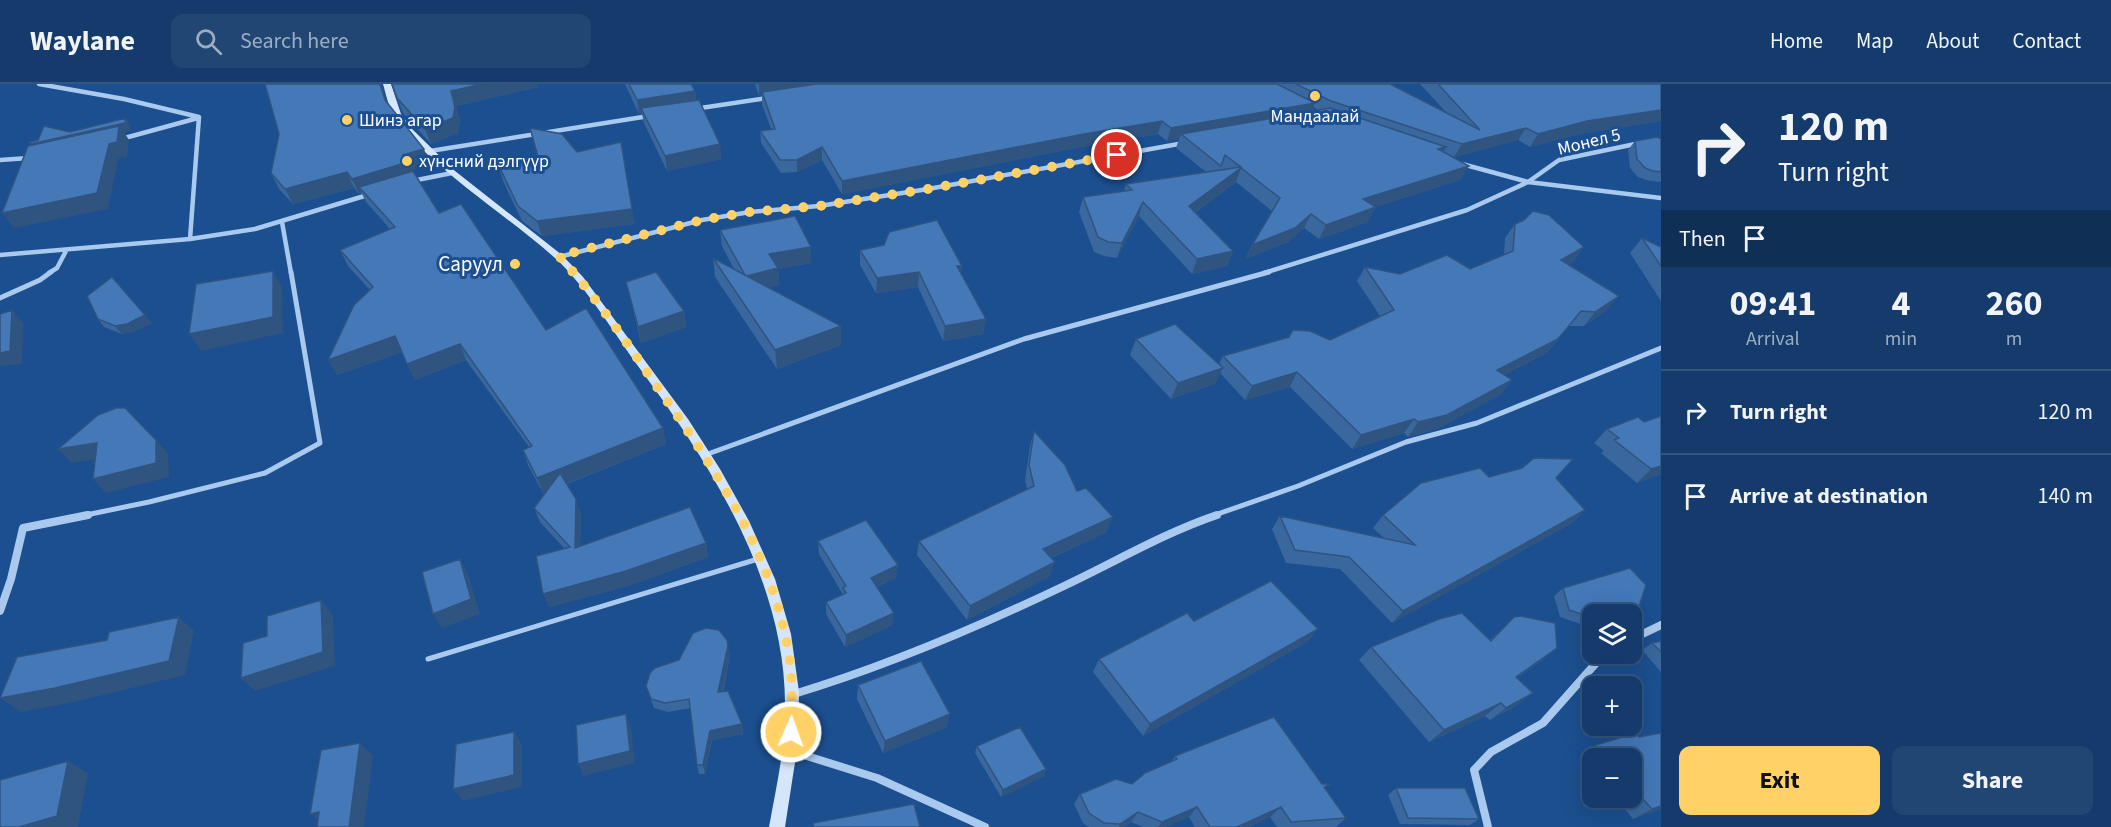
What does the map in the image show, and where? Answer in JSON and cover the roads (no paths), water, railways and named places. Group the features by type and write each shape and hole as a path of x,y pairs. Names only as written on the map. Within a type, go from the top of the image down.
{"main road":[{"path":"387,84 397,114 409,131 452,173 559,256 593,297 705,455 761,558 781,620 789,654 793,694 791,752 777,827"}],"street":[{"path":"39,84 124,99 199,117"},
{"path":"691,110 773,98"},
{"path":"430,151 656,115"},
{"path":"116,140 199,117"},
{"path":"190,239 199,117"},
{"name":"Монел 5","path":"705,455 1024,339 1291,266 1467,210 1528,182 1559,160 1650,141"},
{"path":"559,256 702,220 750,212 819,206 928,189 1195,142"},
{"path":"0,160 30,158"},
{"path":"1457,163 1528,182 1661,198"},
{"path":"407,182 452,173"},
{"path":"0,255 190,239 255,229 373,193"},
{"path":"0,611 11,579 23,528 148,502 265,474 320,444 282,222"},
{"path":"0,298 40,280 57,268 66,250"},
{"path":"793,694 844,680 970,630 1156,542 1181,527 1298,486 1406,442 1476,423 1661,348"},
{"path":"1642,634 1661,625"},
{"path":"1488,827 1474,770 1491,752 1543,723 1595,664"},
{"path":"791,752 878,778 985,827"}],"lane":[{"path":"428,659 761,558"}],"place":[{"name":"Мандаалай","path":"1315,96"},
{"name":"Шинэ агар","path":"347,120"},
{"name":"хүнсний дэлгүүр","path":"407,161"},
{"name":"Саруул","path":"515,264"}]}
